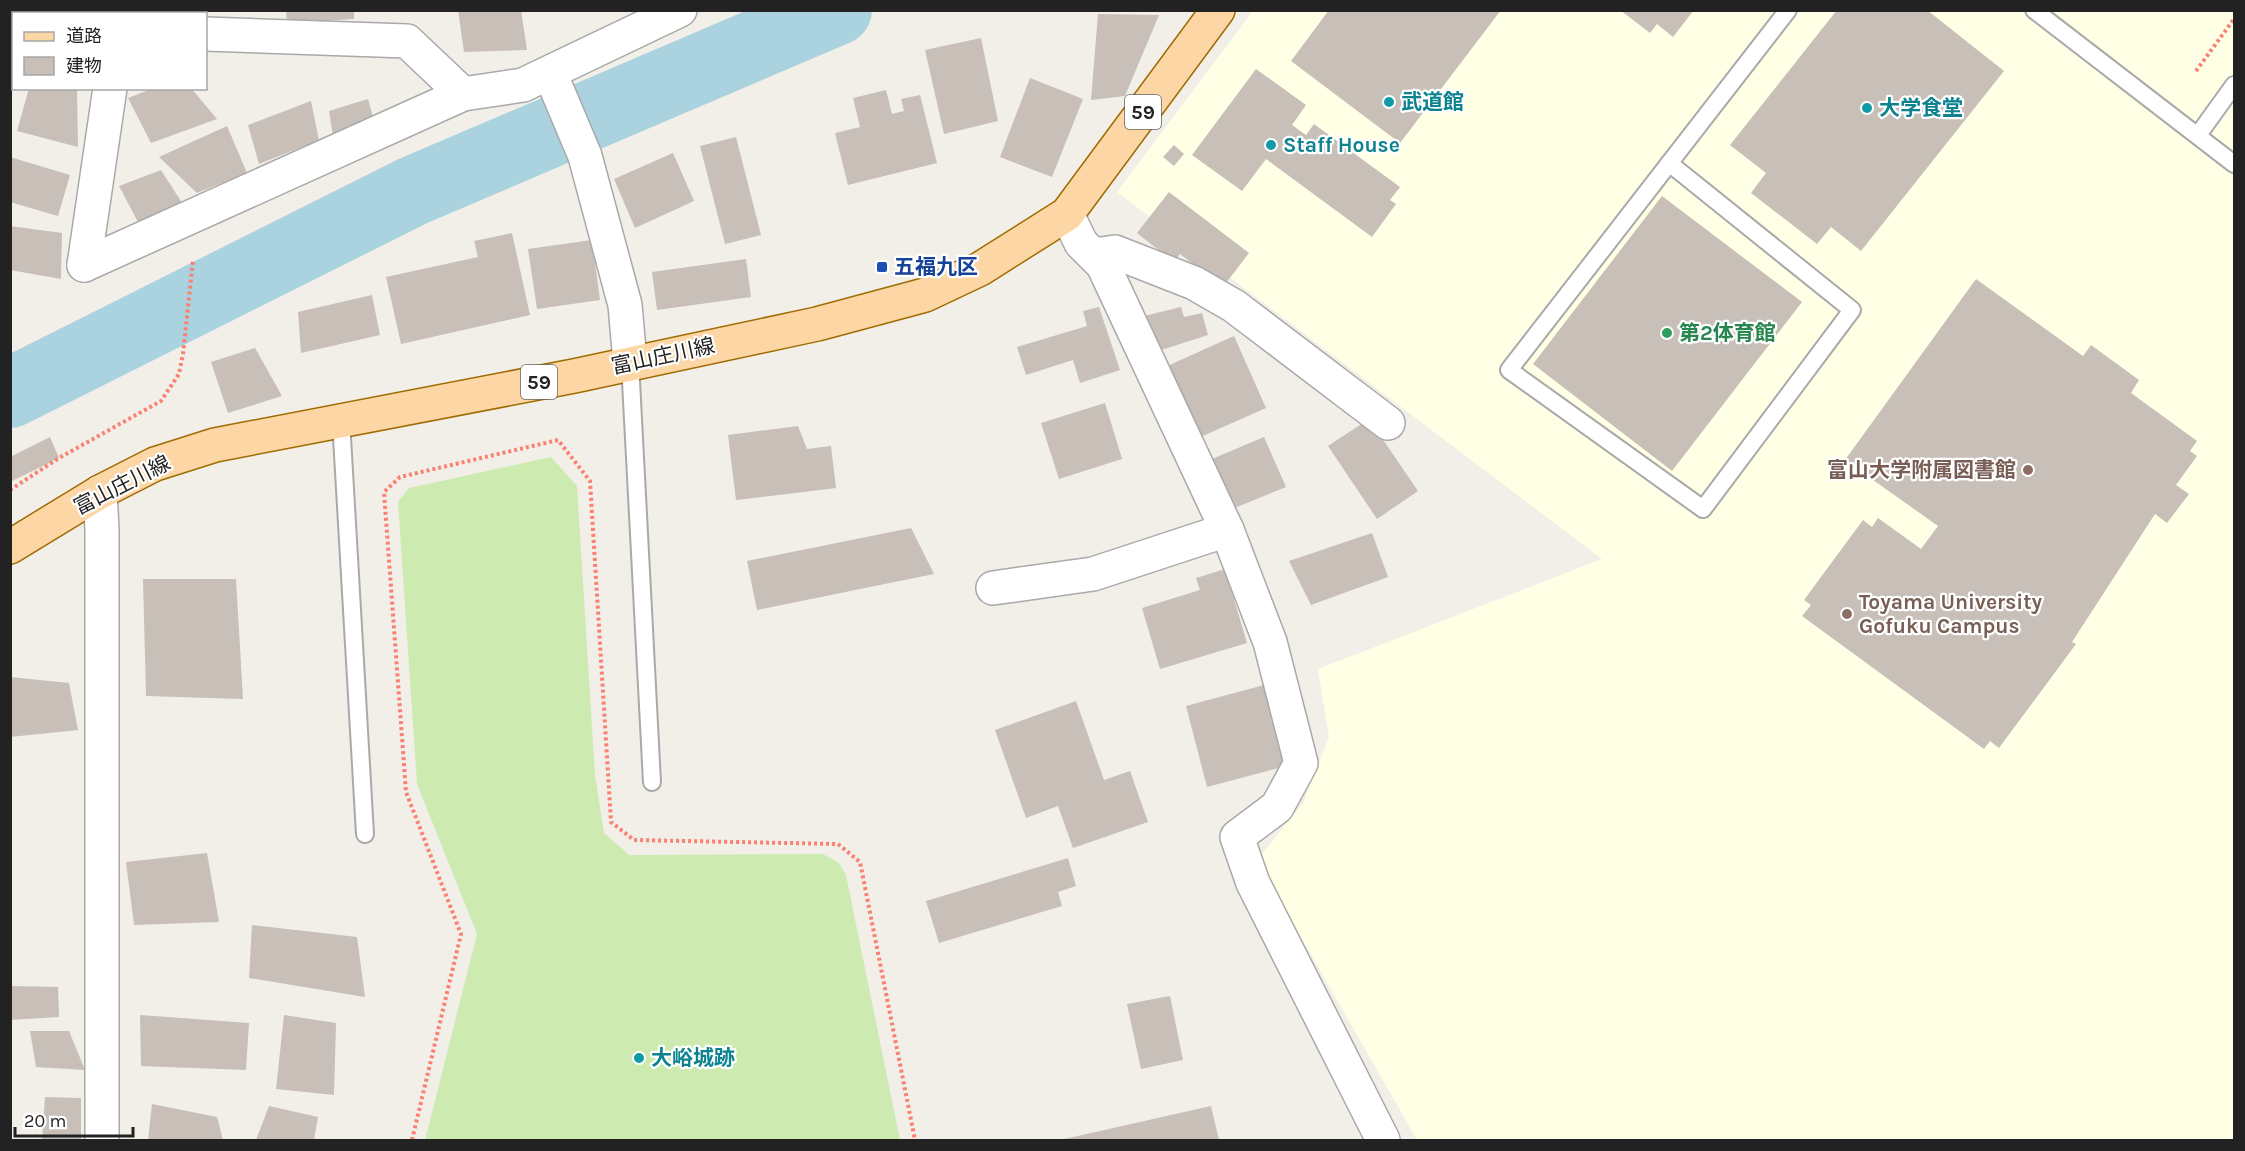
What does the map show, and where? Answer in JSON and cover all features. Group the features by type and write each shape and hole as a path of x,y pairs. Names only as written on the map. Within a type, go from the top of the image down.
{"main road":[{"name":"富山庄川線","path":"10,547 100,492 154,464 215,445 574,376 630,362 817,324 926,295 980,269 1067,214 1218,10"}],"street":[{"path":"110,90 84,265 463,94 523,85 680,10"},
{"path":"207,34 407,41 463,94"},
{"path":"550,73 585,156 625,305 630,362"},
{"path":"1067,214 1081,243 1103,265 1227,530 1270,642 1301,763 1277,807 1236,837 1253,882 1383,1140"},
{"path":"1094,255 1115,252 1194,283 1214,294 1234,306 1388,423"},
{"path":"100,492 102,529 102,1140"},
{"path":"993,588 1094,574 1227,530"}],"lane":[{"path":"1669,163 1852,310 1703,509 1509,370 1669,163 1788,10"},
{"path":"2034,10 2235,164"},
{"path":"2198,135 2235,85"},
{"path":"630,362 652,782"},
{"path":"341,420 365,834"}],"path":[{"path":"2196,71 2235,19"},
{"path":"10,490 59,458 161,401 179,374 193,260"},
{"path":"384,492 406,792 461,934 412,1140"}],"shaded area":[{"name":"Toyama University Gofuku Campus","path":"1253,11 2234,11 2234,1140 1417,1140 1257,860 1303,803 1329,737 1318,669 1602,559 1117,192"}],"green space":[{"path":"551,457 577,486 595,775 604,833 629,855 823,854 839,863 846,875 900,1140 425,1140 477,934 417,784 398,502 409,488"}],"building":[{"path":"163,10 204,10 204,12"},
{"path":"286,10 354,10 354,19 287,23"},
{"path":"458,10 521,10 527,50 464,52"},
{"name":"武道館","path":"1329,10 1501,10 1400,143 1291,61"},
{"path":"1620,10 1694,10 1673,37 1657,24 1650,33"},
{"name":"大学食堂","path":"1837,10 1927,10 2004,71 1861,251 1831,227 1817,244 1751,193 1766,173 1730,145"},
{"path":"1098,14 1159,15 1125,96 1091,100"},
{"path":"981,38 998,121 944,134 925,50"},
{"name":"Staff House","path":"1256,69 1306,105 1292,125 1306,135 1314,124 1400,187 1390,200 1396,204 1372,237 1266,159 1242,191 1192,155"},
{"path":"1030,78 1083,99 1052,177 1000,157"},
{"path":"28,90 77,90 78,147 17,131"},
{"path":"149,90 193,90 217,119 151,143 128,98"},
{"path":"886,90 892,114 904,111 901,99 920,95 937,163 848,185 835,133 860,127 853,98"},
{"path":"368,99 373,117 333,136 329,111"},
{"path":"311,101 319,140 259,164 248,125"},
{"path":"227,126 247,173 197,193 159,157"},
{"path":"736,137 761,235 725,244 700,146"},
{"path":"1174,145 1184,154 1174,166 1163,157"},
{"path":"673,153 694,201 635,228 614,179"},
{"path":"10,157 70,175 58,216 10,202"},
{"path":"161,170 184,206 140,226 119,186"},
{"path":"1169,192 1249,253 1223,287 1180,254 1174,262 1137,233"},
{"name":"第2体育館","path":"1662,196 1802,302 1672,471 1533,364"},
{"path":"10,226 62,233 61,279 10,270"},
{"path":"512,233 530,315 401,344 386,277 478,257 474,241"},
{"path":"592,240 600,300 537,309 528,249"},
{"path":"746,259 751,297 657,310 652,272"},
{"path":"1976,279 2083,356 2091,345 2139,380 2131,393 2197,441 2190,451 2197,456 2176,485 2189,494 2167,523 2155,514 2072,642 2076,644 1999,748 1990,741 1984,749 1802,616 1811,605 1804,600 1863,520 1872,527 1878,518 1921,549 1938,526 1845,460"},
{"path":"372,295 380,335 301,353 298,312"},
{"path":"1099,307 1120,370 1080,383 1073,360 1026,375 1017,347 1087,326 1083,311"},
{"path":"1181,307 1184,317 1202,313 1208,335 1152,353 1140,317"},
{"path":"1234,336 1266,408 1196,439 1165,367"},
{"path":"255,348 282,396 228,413 211,362"},
{"path":"1105,403 1122,459 1059,479 1041,423"},
{"path":"1369,419 1418,491 1377,519 1328,446"},
{"path":"798,426 807,449 831,446 836,488 736,500 728,435"},
{"path":"50,437 59,458 10,482 10,457"},
{"path":"1264,437 1286,487 1232,509 1212,459"},
{"path":"911,528 934,574 757,610 747,561"},
{"path":"1372,533 1388,577 1311,605 1289,561"},
{"path":"1225,569 1247,643 1160,669 1142,608 1200,590 1196,578"},
{"path":"143,579 236,579 243,699 146,696"},
{"path":"10,677 69,683 78,730 10,737"},
{"path":"1264,685 1286,766 1207,787 1186,706"},
{"path":"1076,701 1104,780 1130,771 1148,822 1073,848 1058,806 1026,818 995,730"},
{"path":"207,853 219,922 134,925 126,862"},
{"path":"1068,858 1076,886 1058,892 1062,906 939,943 926,901"},
{"path":"252,925 357,937 365,997 249,978"},
{"path":"10,986 58,987 59,1017 10,1020"},
{"path":"1170,996 1183,1060 1141,1069 1127,1004"},
{"path":"140,1015 249,1023 246,1070 141,1066"},
{"path":"284,1015 336,1023 334,1095 276,1089"},
{"path":"30,1031 69,1031 85,1070 36,1067"},
{"path":"45,1097 81,1098 81,1140 42,1140"},
{"path":"152,1104 217,1117 223,1140 148,1140"},
{"path":"269,1106 318,1117 314,1140 256,1140"},
{"path":"1211,1106 1219,1140 1060,1140"}],"waterway":[{"path":"10,393 413,191 837,10"}],"place":[{"name":"武道館","path":"1389,102"},
{"name":"大学食堂","path":"1867,108"},
{"name":"Staff House","path":"1271,145"},
{"name":"五福九区","path":"882,267"},
{"name":"第2体育館","path":"1667,333"},
{"name":"富山大学附属図書館","path":"2028,470"},
{"name":"Toyama University Gofuku Campus","path":"1847,614"},
{"name":"大峪城跡","path":"639,1058"}]}
